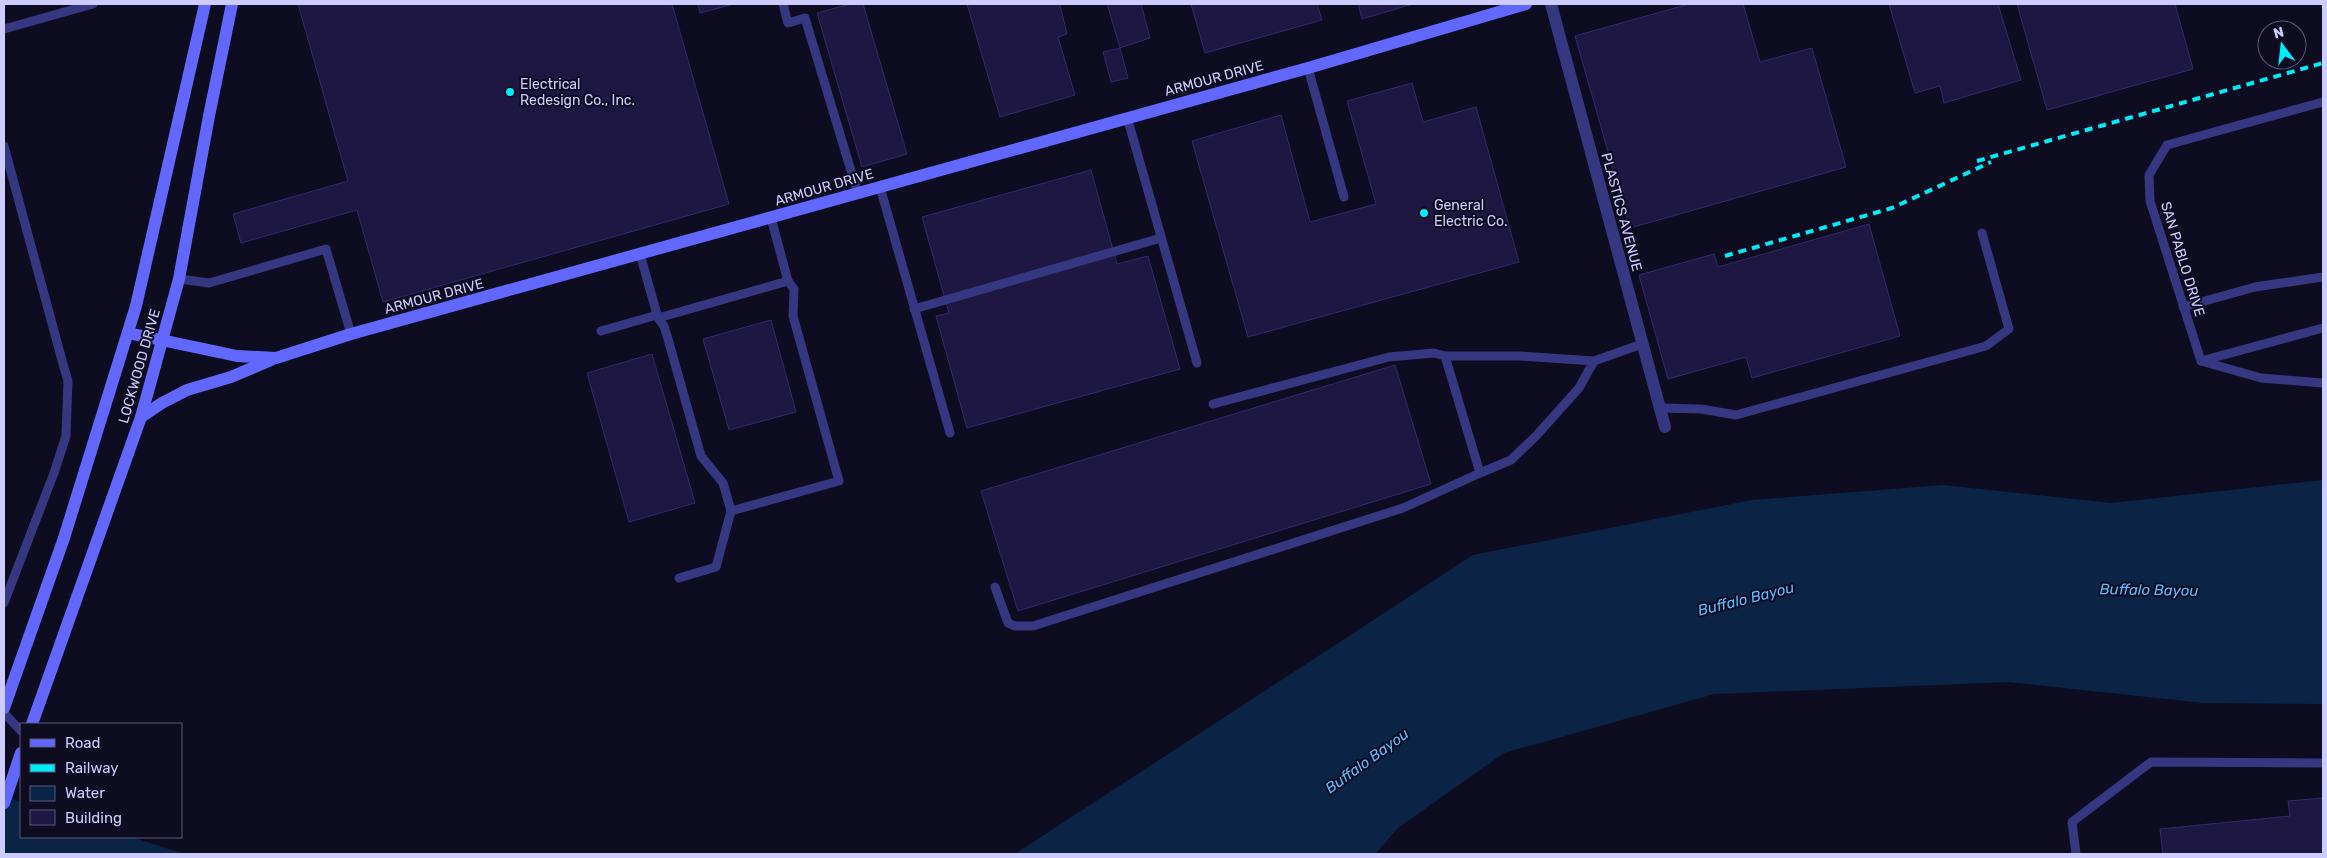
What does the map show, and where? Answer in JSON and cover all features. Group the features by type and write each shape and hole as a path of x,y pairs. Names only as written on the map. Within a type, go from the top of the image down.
{"main road":[{"name":"LOCKWOOD DRIVE","path":"4,708 64,538 128,333 138,297 205,4"},
{"name":"LOCKWOOD DRIVE","path":"32,723 141,417 162,342 179,279 232,4"},
{"name":"ARMOUR DRIVE","path":"128,333 162,342 237,356 276,358 352,334 1308,68 1526,4"},
{"path":"141,417 187,390 231,377 276,358"},
{"path":"4,803 20,757"}],"street":[{"name":"PLASTICS AVENUE","path":"1551,4 1665,427"}],"lane":[{"path":"4,29 72,7 93,4"},
{"path":"783,4 788,23 805,18 858,194"},
{"path":"1308,68 1344,198"},
{"name":"SAN PABLO DRIVE","path":"2201,361 2150,201 2149,175 2167,146 2323,102"},
{"path":"1127,117 1197,362"},
{"path":"4,146 68,381 66,436 54,473 4,603"},
{"path":"880,188 950,432"},
{"path":"731,511 839,481 793,316 794,289 788,281 771,218"},
{"path":"1660,408 1701,409 1736,415 1986,346 2008,329 1982,232"},
{"path":"914,309 1161,238"},
{"path":"179,279 209,283 326,249 352,334"},
{"path":"640,254 657,316 664,326 668,339 701,456 723,483 731,511 716,567 679,578"},
{"path":"2183,307 2255,287 2323,277"},
{"path":"601,331 788,281"},
{"path":"2201,361 2323,328"},
{"path":"1212,404 1389,357 1434,354 1444,356 1519,356 1594,361 1642,344"},
{"path":"1444,356 1480,473"},
{"path":"995,587 1008,623 1015,626 1033,626 1403,508 1511,460 1579,388 1594,361"},
{"path":"2201,361 2261,378 2323,383"},
{"path":"4,713 20,730"},
{"path":"2076,854 2072,822 2151,762 2323,763"}],"water":[{"name":"Buffalo Bayou","path":"2323,480 2323,704 2204,703 2009,682 1714,694 1504,753 1398,828 1375,854 1015,854 1473,555 1752,500 1943,485 2111,503"},
{"path":"4,796 20,802 20,838 134,838 185,854 4,854"}],"building":[{"name":"Electrical Redesign Co., Inc.","path":"298,4 672,4 729,204 383,302 357,210 241,243 233,214 348,181"},
{"path":"698,4 734,4 700,13"},
{"path":"850,4 863,4 907,154 862,167 817,13"},
{"path":"967,4 1065,4 1060,5 1067,34 1058,37 1075,95 1000,117"},
{"path":"1107,4 1141,4 1150,38 1120,48"},
{"path":"1191,4 1317,4 1322,20 1205,53"},
{"path":"1358,4 1413,4 1362,19"},
{"path":"1689,4 1743,4 1760,62 1812,48 1846,167 1630,228 1575,36"},
{"path":"1889,4 1998,4 2021,80 1944,103 1940,86 1915,93"},
{"path":"2017,4 2175,4 2193,69 2047,110"},
{"path":"1120,48 1128,78 1111,82 1103,52"},
{"name":"General Electric Co.","path":"1412,83 1423,122 1476,107 1519,262 1248,337 1192,141 1281,115 1310,222 1376,204 1347,101"},
{"path":"1091,170 1117,264 1148,256 1180,369 967,428 936,316 949,313 922,217"},
{"path":"1869,224 1900,336 1752,378 1746,357 1668,379 1639,275 1714,254 1718,267"},
{"path":"771,320 796,412 729,430 703,339"},
{"path":"652,354 695,503 629,522 587,373"},
{"path":"1395,365 1431,484 1018,611 981,491"},
{"path":"2323,798 2323,854 2163,854 2160,829 2290,816 2288,801"}],"railway":[{"path":"1977,161 2323,63"},
{"path":"1725,256 1892,208 1991,162"}],"place":[{"name":"Electrical Redesign Co., Inc.","path":"510,92"},
{"name":"General Electric Co.","path":"1424,213"}]}
